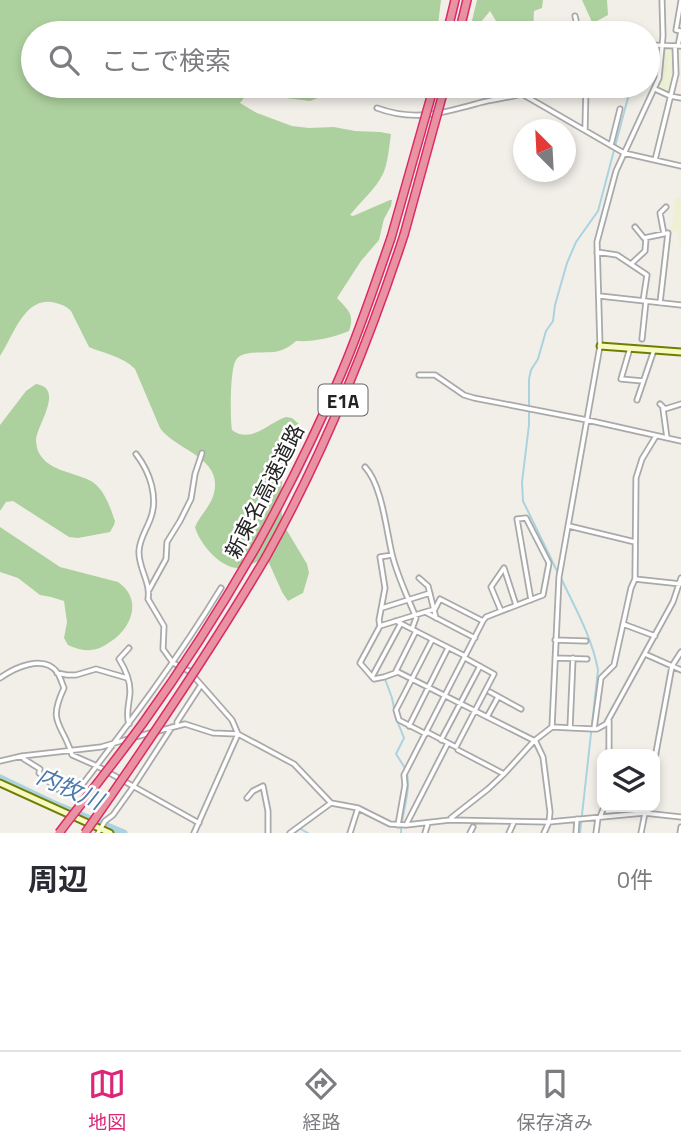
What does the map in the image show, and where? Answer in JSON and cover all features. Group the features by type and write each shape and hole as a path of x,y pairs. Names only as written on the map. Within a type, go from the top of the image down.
{"highway":[{"path":"450,21 456,0"},
{"path":"462,21 467,0"},
{"name":"新東名高速道路","path":"59,833 135,734 204,634 256,548 295,473 362,322 391,238 430,98"},
{"name":"新東名高速道路","path":"85,833 215,642 266,557 308,476 351,381 380,306 404,236 442,98"}],"street":[{"path":"660,67 662,0"},
{"path":"655,160 676,74 681,31 676,30 681,1"},
{"path":"575,16 576,21"},
{"path":"662,46 678,46"},
{"path":"660,91 681,98"},
{"path":"377,108 405,115 429,116 502,98"},
{"path":"529,98 624,153 681,166"},
{"path":"585,130 586,98"},
{"path":"552,727 559,575 600,346 597,242 624,153 651,98"},
{"path":"611,145 620,109"},
{"path":"664,234 660,213 666,207"},
{"path":"635,227 644,238 668,233 660,303"},
{"path":"631,264 645,251 646,237"},
{"path":"597,252 617,255 647,275 642,339"},
{"path":"600,296 681,305"},
{"path":"600,346 681,352"},
{"path":"631,348 621,379 643,381"},
{"path":"637,400 654,350"},
{"path":"419,375 435,375 464,395 474,398 681,441"},
{"path":"660,404 667,438"},
{"path":"663,409 681,404"},
{"path":"594,729 601,678 614,665 635,579 636,478 642,459 656,436"},
{"path":"194,833 238,734 232,720 188,671 173,663 163,649 164,626 148,599 149,590 166,559 167,542 191,499 202,453"},
{"path":"136,454 148,474 154,506 138,554 149,590"},
{"path":"365,467 376,485 392,555 415,615 414,630 396,671 398,672"},
{"path":"398,825 405,785 404,775 483,621 486,617 516,606 531,600 542,595 549,563 526,518 517,519 531,600"},
{"path":"569,526 635,542"},
{"path":"392,555 380,557 384,588 380,626 360,663 374,679 398,672 534,740 543,757 550,812 544,833"},
{"path":"501,611 492,587 504,568 516,606"},
{"path":"419,578 428,586 436,618"},
{"path":"450,820 488,789 534,740 552,727 594,729 601,727 609,719 674,602 681,582 635,579"},
{"path":"22,756 40,769 39,773 57,789 61,781 82,785 173,663 221,589"},
{"path":"382,608 430,593"},
{"path":"380,626 435,609 440,599 483,621"},
{"path":"425,612 475,638"},
{"path":"398,622 465,657 494,674 456,747 399,720 396,710 432,640"},
{"path":"372,677 398,622"},
{"path":"623,624 655,636"},
{"path":"555,640 586,641"},
{"path":"129,648 119,659 130,691 127,719 129,724"},
{"path":"409,726 448,648"},
{"path":"657,749 672,666 681,652"},
{"path":"645,654 681,670"},
{"path":"555,658 587,659"},
{"path":"570,728 572,659"},
{"path":"0,678 8,672 33,663 53,669 64,688 55,714 72,755 97,766 199,823"},
{"path":"441,740 480,666"},
{"path":"57,673 76,675 96,669 127,678"},
{"path":"177,725 201,685"},
{"path":"490,692 522,709"},
{"path":"487,717 498,697"},
{"path":"609,719 609,749"},
{"path":"0,761 101,747 185,724 213,733 238,734 294,764 331,803 358,808 390,824 450,820 549,822 645,813 681,817"},
{"path":"100,830 133,787 172,727"},
{"path":"406,825 449,743"},
{"path":"458,750 504,774"},
{"path":"0,783 110,833"},
{"path":"247,798 263,786 268,811 268,833"},
{"path":"290,833 331,803"},
{"path":"349,833 358,808"},
{"path":"596,833 602,812"},
{"path":"641,833 645,813"},
{"path":"576,833 580,819"},
{"path":"509,833 514,821"},
{"path":"425,833 428,823"},
{"path":"470,833 473,827"},
{"path":"680,833 681,827"}],"green space":[{"path":"0,0 441,0 438,21 21,21 21,98 244,98 240,103 257,113 292,126 334,127 391,134 387,160 380,180 350,215 392,200 379,240 361,261 337,298 351,316 349,331 322,339 296,341 279,351 244,354 237,358 234,365 231,394 232,430 239,434 253,434 286,417 292,418 300,425 283,463 281,501 286,529 307,564 309,573 303,593 288,601 266,560 239,568 232,567 218,560 206,547 195,527 214,493 215,481 211,471 205,462 167,436 160,428 135,369 119,358 89,347 69,309 56,303 45,302 28,310 0,356"},
{"path":"477,0 543,0 542,8 534,11 534,21 496,21 490,11 482,21 472,21"},
{"path":"582,0 607,0 608,15 592,21"},
{"path":"663,48 673,48 674,74 668,93 660,90"},
{"path":"287,98 318,98 310,101"},
{"path":"675,198 681,198 681,248 677,231 671,231"},
{"path":"36,384 44,387 49,400 37,433 38,451 53,466 89,480 99,487 115,521 110,532 69,537 13,501 6,502 0,511 0,425 26,391"},
{"path":"0,527 60,567 118,582 126,589 132,613 118,636 96,649 81,650 68,645 64,638 67,622 64,601 40,595 18,578 0,572"}],"waterway":[{"path":"558,573 523,501 522,482 529,425 529,379 546,331 553,321 567,263 576,242 598,211 628,98"},
{"path":"561,578 587,634 598,670 580,833"},
{"path":"385,679 404,738 396,754 405,768"},
{"path":"401,833 408,788 407,774"},
{"name":"内牧川","path":"0,778 124,833"},
{"path":"299,828 308,833"}]}
